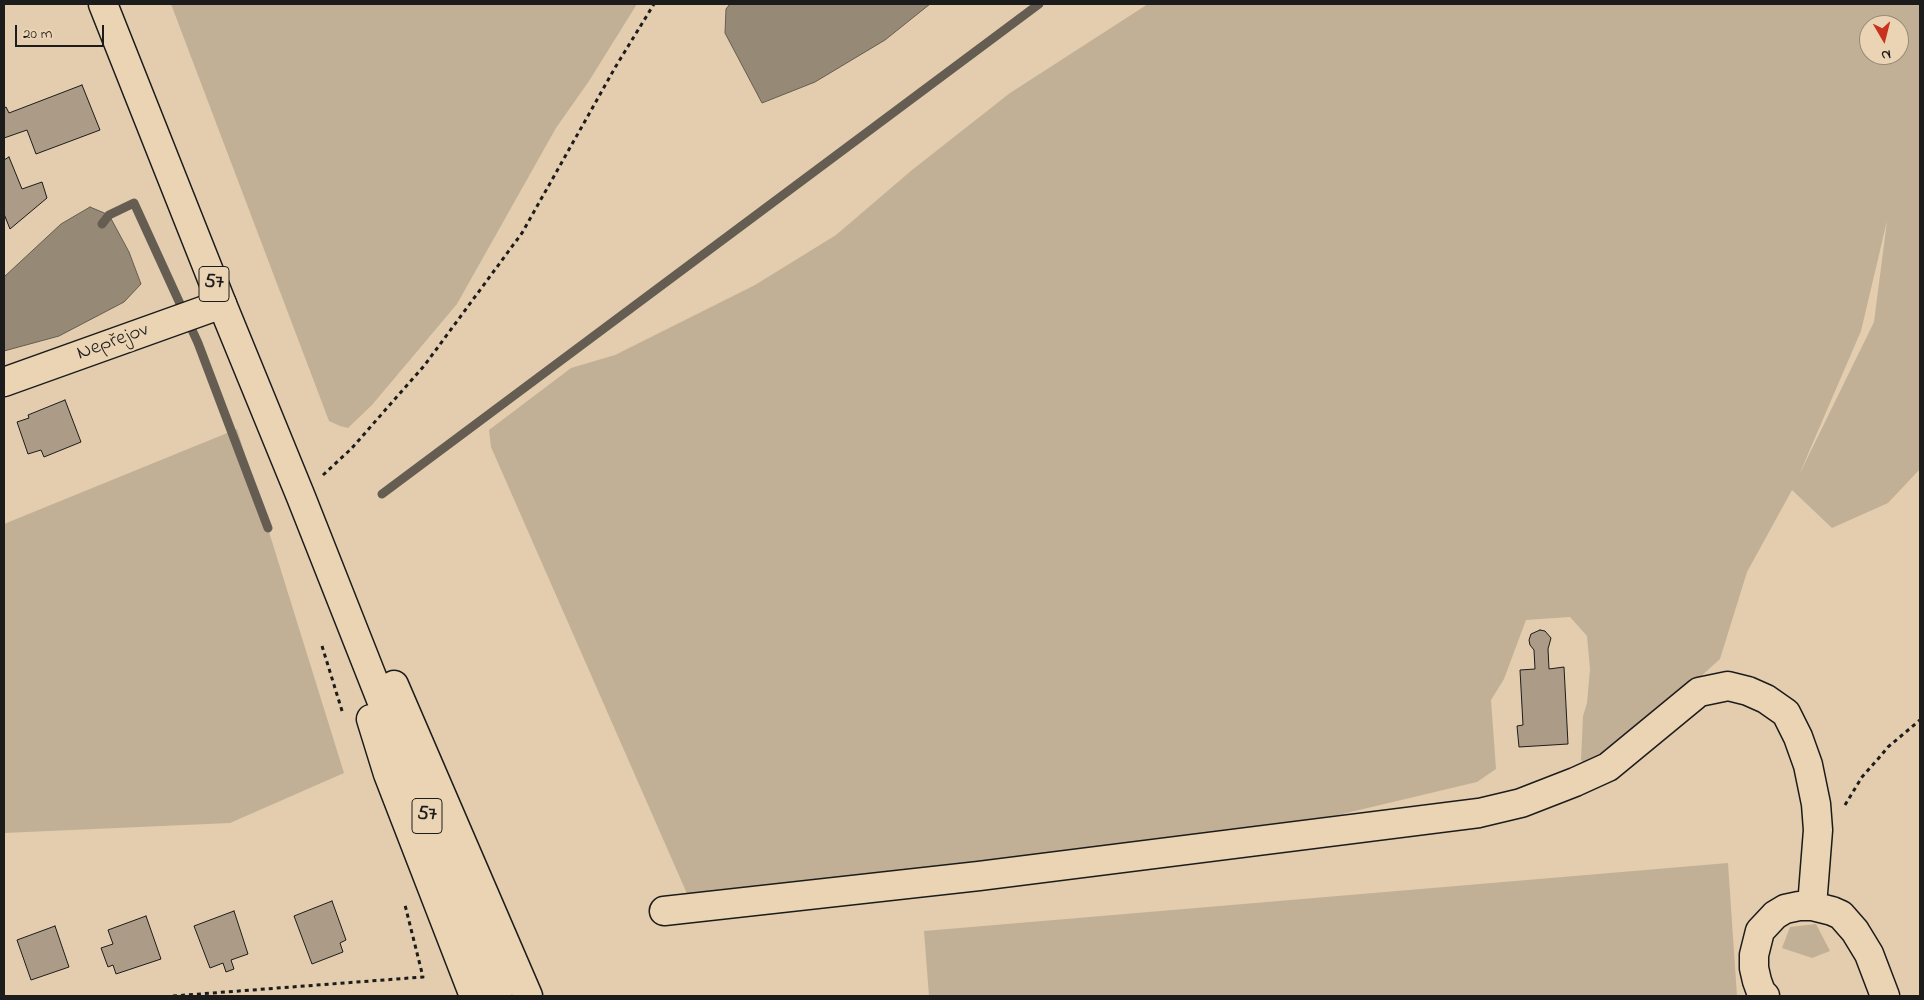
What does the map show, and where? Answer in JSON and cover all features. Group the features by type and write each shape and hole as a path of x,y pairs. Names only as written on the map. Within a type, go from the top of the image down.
{"main road":[{"name":"57","path":"103,4 222,304 301,496 498,996"},
{"name":"Nepřejov","path":"4,382 222,304"},
{"path":"328,564 350,591 365,617 528,996"},
{"path":"356,636 368,712 388,774 474,996"},
{"path":"664,911 979,876 1479,813 1521,803 1576,782 1608,767 1699,692 1728,686 1748,691 1766,699 1786,713 1798,737 1808,765 1816,804 1818,830 1812,906"},
{"path":"1765,996 1761,992 1754,968 1754,955 1760,931 1775,915 1785,909 1800,906 1823,908 1841,915 1855,931 1869,954 1885,996"}],"path":[{"path":"301,496 351,449 424,366 522,233 616,66 654,4"},
{"path":"1842,812 1862,777 1888,747 1920,720"},
{"path":"173,996 423,978"}],"shaded area":[{"path":"171,4 637,4 589,81 556,128 457,304 372,405 348,428 329,421"},
{"path":"730,4 930,4 885,40 815,82 762,103 725,33 726,9"},
{"path":"1148,4 1920,4 1920,469 1888,503 1832,528 1792,490 1747,572 1720,659 1687,689 1586,765 1581,760 1583,716 1587,703 1590,669 1587,636 1570,617 1526,620 1504,679 1491,700 1496,769 1477,782 1338,815 1273,826 1055,852 975,871 688,896 491,447 489,430 571,368 615,355 755,285 836,235 912,170 1010,93","holes":["1887,221 1874,322 1799,475 1861,331"]},
{"path":"90,207 109,215 129,252 141,284 124,302 59,336 4,351 4,277 61,224"},
{"path":"237,429 344,773 230,823 4,833 4,524"},
{"path":"1728,863 1737,996 929,996 924,931"},
{"path":"1816,924 1830,951 1812,958 1782,948 1790,927"}],"building":[{"path":"82,85 100,130 36,154 27,130 4,138 4,108 6,107 9,113"},
{"path":"9,157 22,189 42,182 47,198 10,229 4,214 4,160"},
{"path":"65,400 81,442 44,457 41,450 28,454 17,422 29,418 28,415"},
{"path":"1540,630 1545,631 1551,638 1548,649 1549,669 1564,667 1568,744 1519,747 1517,726 1523,725 1520,670 1535,669 1534,650 1529,640 1531,634"},
{"path":"332,901 346,940 340,943 343,952 312,964 294,916"},
{"path":"234,911 248,954 231,960 234,969 226,972 223,963 210,968 194,926"},
{"path":"146,916 161,959 116,974 113,965 108,967 101,948 113,944 108,930"},
{"path":"55,926 69,967 31,980 17,940"}],"waterway":[{"path":"382,494 1039,4"},
{"path":"102,224 109,215 134,203 198,343 268,528"}]}
